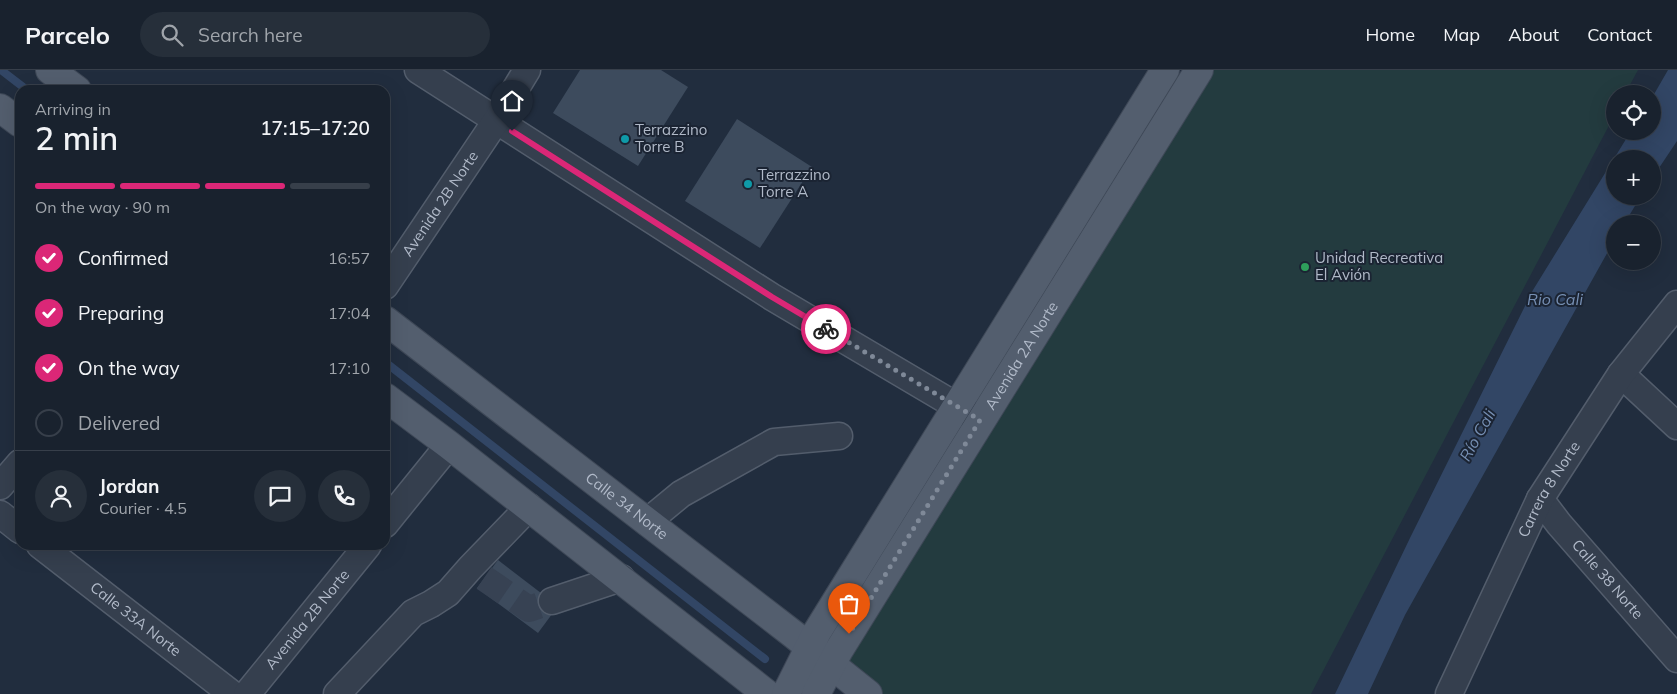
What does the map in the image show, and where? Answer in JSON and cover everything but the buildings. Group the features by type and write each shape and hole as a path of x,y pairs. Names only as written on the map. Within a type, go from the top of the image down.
{"main road":[{"path":"50,70 70,85"},
{"name":"Avenida 2A Norte","path":"786,694 810,647 1164,70"},
{"name":"Avenida 2A Norte","path":"816,694 831,665 980,420 1195,71"},
{"path":"0,108 15,119"},
{"name":"Calle 34 Norte","path":"390,324 810,647 868,694"},
{"path":"390,401 621,578 768,694"}],"street":[{"path":"418,70 772,297 980,420"},
{"name":"Avenida 2B Norte","path":"390,279 528,70"},
{"name":"Carrera 8 Norte","path":"1449,694 1540,499 1621,374 1677,304"},
{"path":"1621,374 1677,426"},
{"path":"647,522 681,494 774,442 839,436"},
{"path":"390,518 449,445"},
{"path":"0,486 15,469"},
{"name":"Calle 38 Norte","path":"1540,499 1559,524 1677,659"},
{"path":"337,694 413,613 431,604 477,573 529,507"},
{"path":"0,514 15,526"},
{"name":"Calle 33A Norte","path":"46,550 232,694"},
{"name":"Avenida 2B Norte","path":"247,694 364,550"},
{"path":"552,601 621,578"}],"green space":[{"name":"Unidad Recreativa El Avión","path":"1199,70 1638,70 1630,85 1606,85 1606,131 1311,694 868,694 839,650"}],"water":[{"name":"Rio Cali","path":"1668,70 1677,70 1677,141 1661,165 1661,150 1619,150 1625,140 1661,140 1661,85 1659,85"},
{"name":"Rio Cali","path":"1606,172 1606,205 1636,205 1629,215 1606,215 1606,255 1405,615 1368,694 1335,694 1410,538 1533,290"}],"waterway":[{"path":"1,70 20,85"},
{"path":"390,366 765,659"}],"tunnel":[{"path":"484,578 529,609 552,601"}],"way so far":[{"path":"826,329 980,420 849,634"}],"place":[{"name":"Terrazzino Torre B","path":"625,139"},
{"name":"Terrazzino Torre A","path":"748,184"},
{"name":"Unidad Recreativa El Avión","path":"1305,267"}],"route":[{"path":"512,131 772,297 826,329"}],"water label":[{"name":"Río Cali","path":"1477,435"}]}
